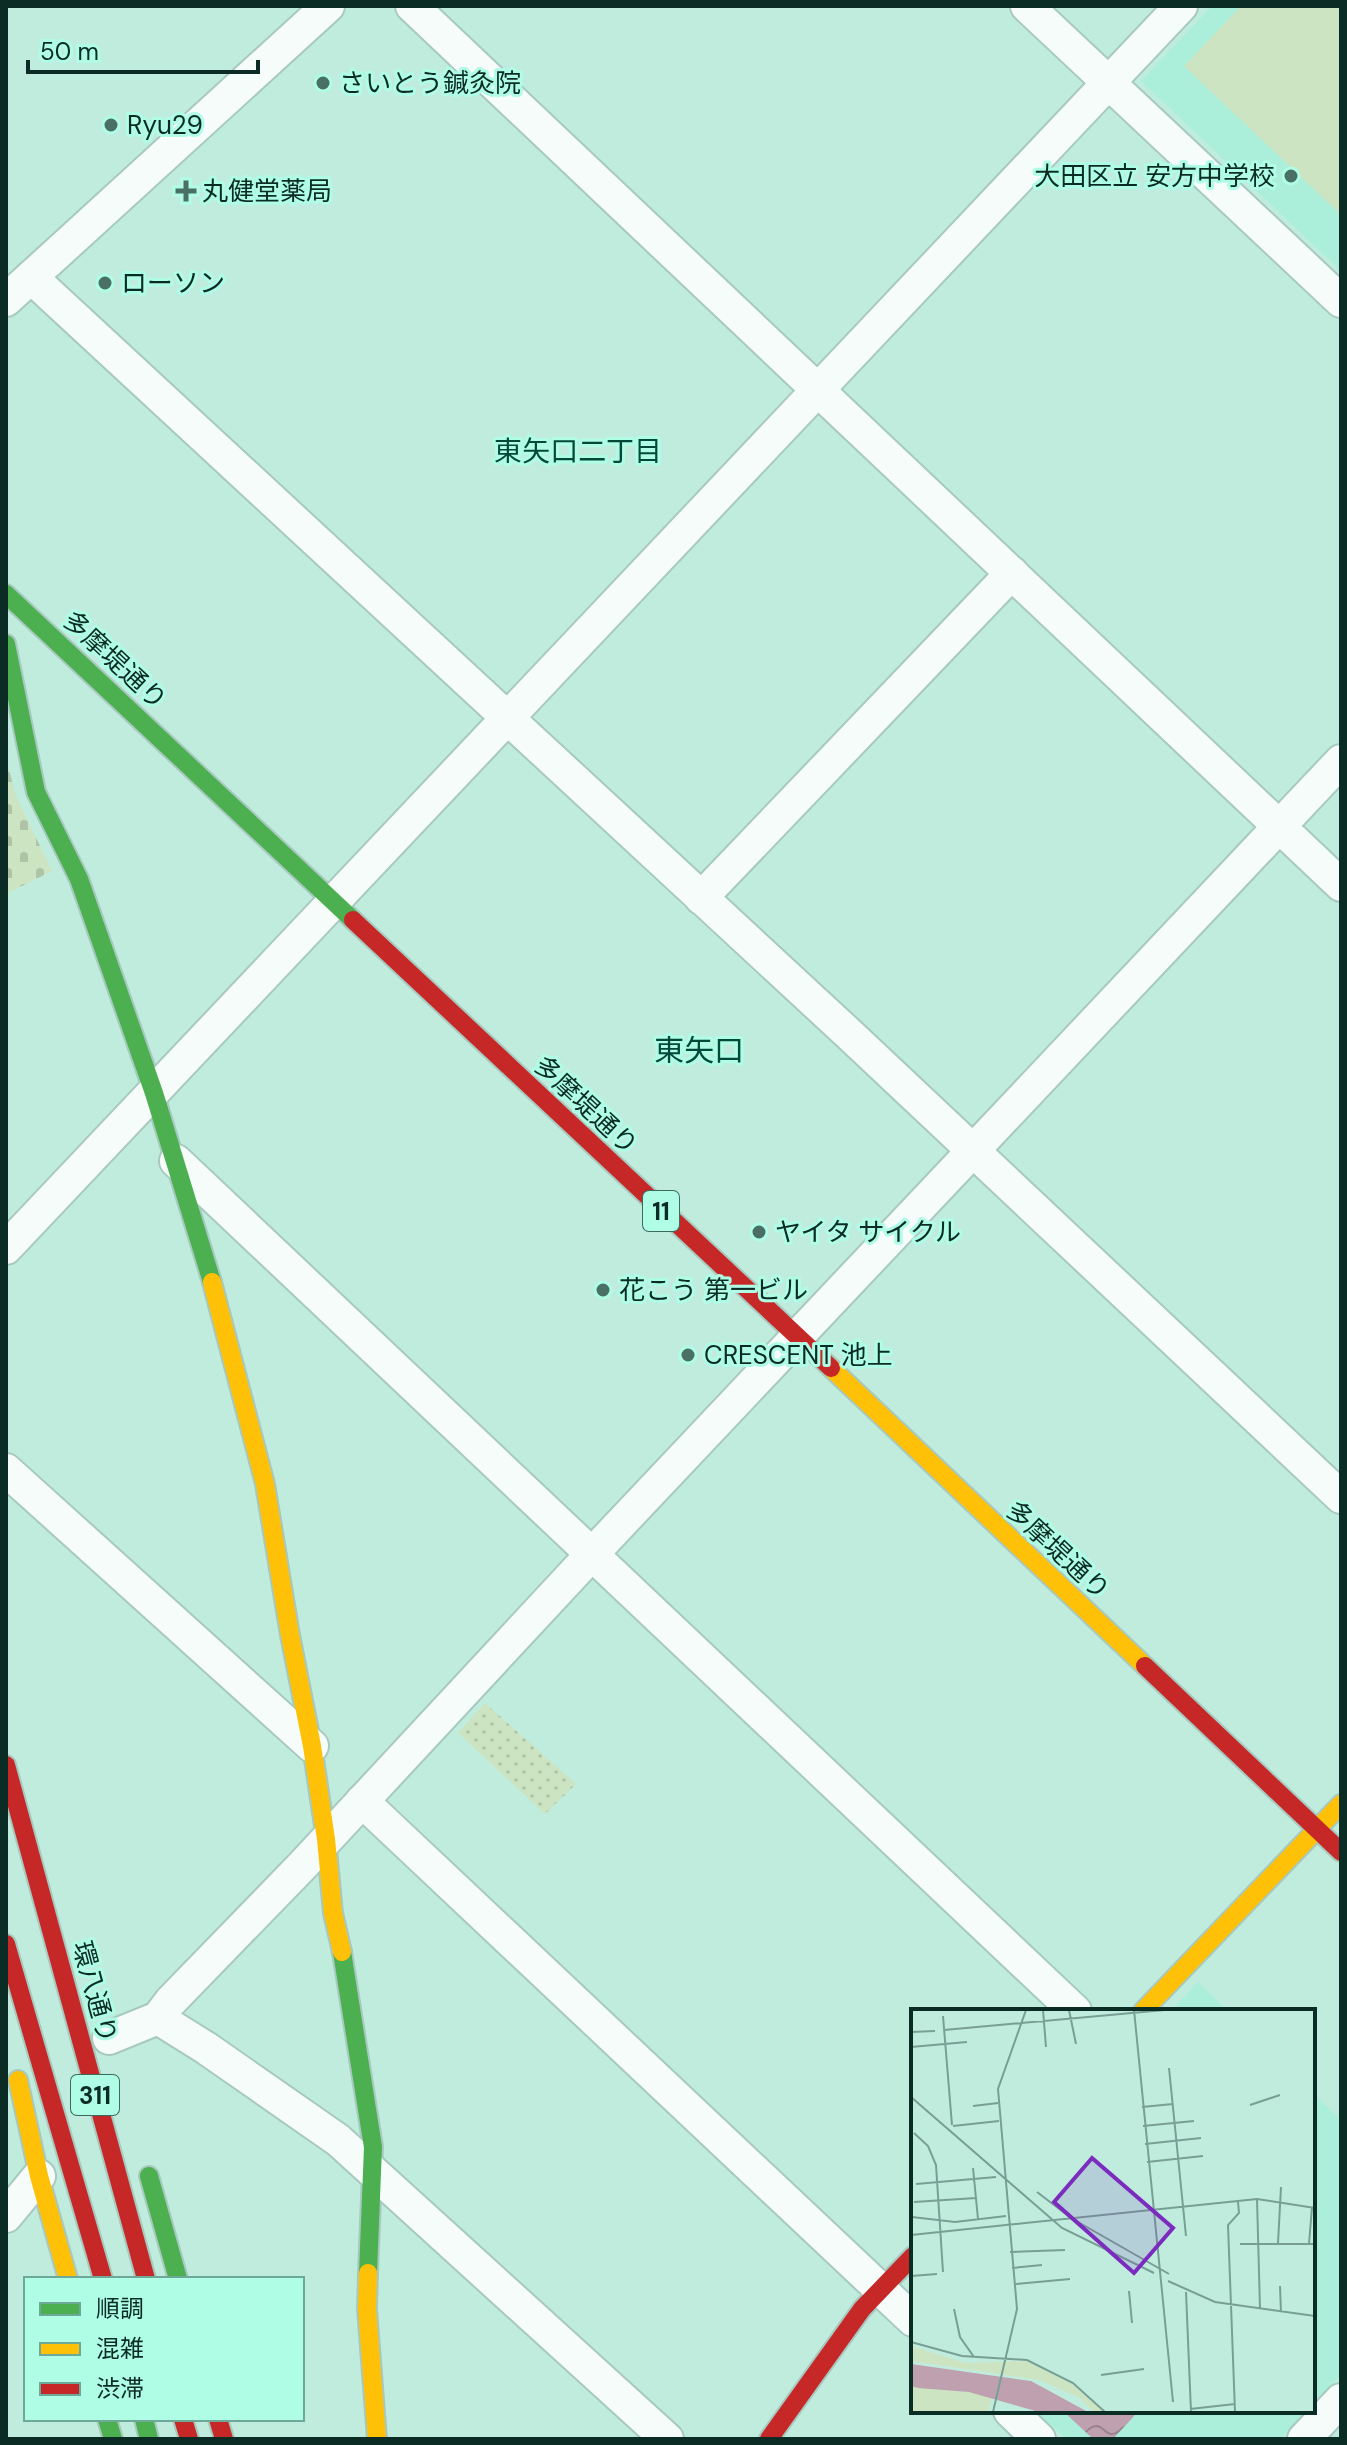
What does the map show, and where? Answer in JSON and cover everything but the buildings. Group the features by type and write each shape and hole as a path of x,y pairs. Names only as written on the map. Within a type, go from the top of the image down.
{"main road":[{"name":"多摩堤通り","path":"6,594 798,1337 1341,1852"},
{"path":"6,644 36,792 79,879 154,1093 227,1333 265,1484 312,1746 333,1913 346,1969 372,2134 367,2309 377,2439"},
{"name":"環八通り","path":"6,1765 145,2277"},
{"path":"1145,2009 1341,1804"},
{"path":"45,1910 87,1995"},
{"name":"311","path":"6,1944 102,2277"},
{"path":"13,2056 39,2176 67,2277"},
{"path":"143,2156 177,2277"},
{"path":"769,2439 862,2309 911,2258"}],"street":[{"path":"6,300 328,6"},
{"path":"412,6 1341,885"},
{"path":"1027,6 1341,301"},
{"path":"6,1248 1181,6"},
{"path":"31,277 1341,1497"},
{"path":"701,898 1012,573"},
{"path":"108,2038 158,2018 1341,761"},
{"path":"174,1159 1073,2009"},
{"path":"6,1470 312,1746"},
{"path":"362,1801 911,2318"},
{"path":"158,2018 338,2140 667,2439"},
{"path":"6,2216 39,2176"},
{"path":"1318,2434 1341,2400"},
{"path":"1012,2413 1039,2439"}],"shaded area":[{"name":"大田区立 安方中学校","path":"1212,6 1341,6 1341,271 1141,81"},
{"path":"1198,1982 1226,2009 1173,2009"},
{"path":"1315,2095 1341,2120 1341,2375 1315,2403"},
{"path":"1038,2413 1305,2413 1281,2439 1066,2439"}],"green space":[{"name":"大田区立 安方中学校","path":"1241,6 1341,6 1341,215 1184,66"},
{"path":"6,758 16,796 52,871 6,894"},
{"path":"485,1703 576,1784 545,1814 458,1733"}],"water":[{"path":"1065,2413 1136,2414 1113,2439 1093,2439"}],"traffic: fast":[{"path":"6,594 353,920"},
{"path":"6,644 36,792 79,879 154,1093 212,1282"},
{"path":"342,1952 373,2147 368,2273"},
{"path":"149,2176 177,2277"},
{"path":"108,2421 113,2439"},
{"path":"144,2421 149,2439"}],"traffic: slow":[{"path":"212,1282 265,1484 312,1746 333,1913 342,1952"},
{"path":"831,1368 1145,1666"},
{"path":"1145,2009 1341,1804"},
{"path":"18,2080 39,2176 67,2277"},
{"path":"368,2273 367,2309 377,2439"}],"traffic: jam":[{"path":"353,920 831,1368"},
{"path":"1145,1666 1341,1852"},
{"path":"6,1765 145,2277"},
{"path":"6,1944 102,2277"},
{"path":"769,2439 862,2309 911,2258"},
{"path":"184,2421 189,2439"},
{"path":"219,2421 224,2439"}],"place":[{"name":"さいとう鍼灸院","path":"323,83"},
{"name":"Ryu29","path":"111,125"},
{"name":"大田区立 安方中学校","path":"1291,176"},
{"name":"丸健堂薬局","path":"186,191"},
{"name":"ローソン","path":"105,283"},
{"name":"ヤイタ サイクル","path":"759,1232"},
{"name":"花こう 第一ビル","path":"603,1290"},
{"name":"CRESCENT 池上","path":"688,1355"}],"district":[{"name":"東矢口二丁目","path":"578,451"},
{"name":"東矢口","path":"699,1050"}]}
